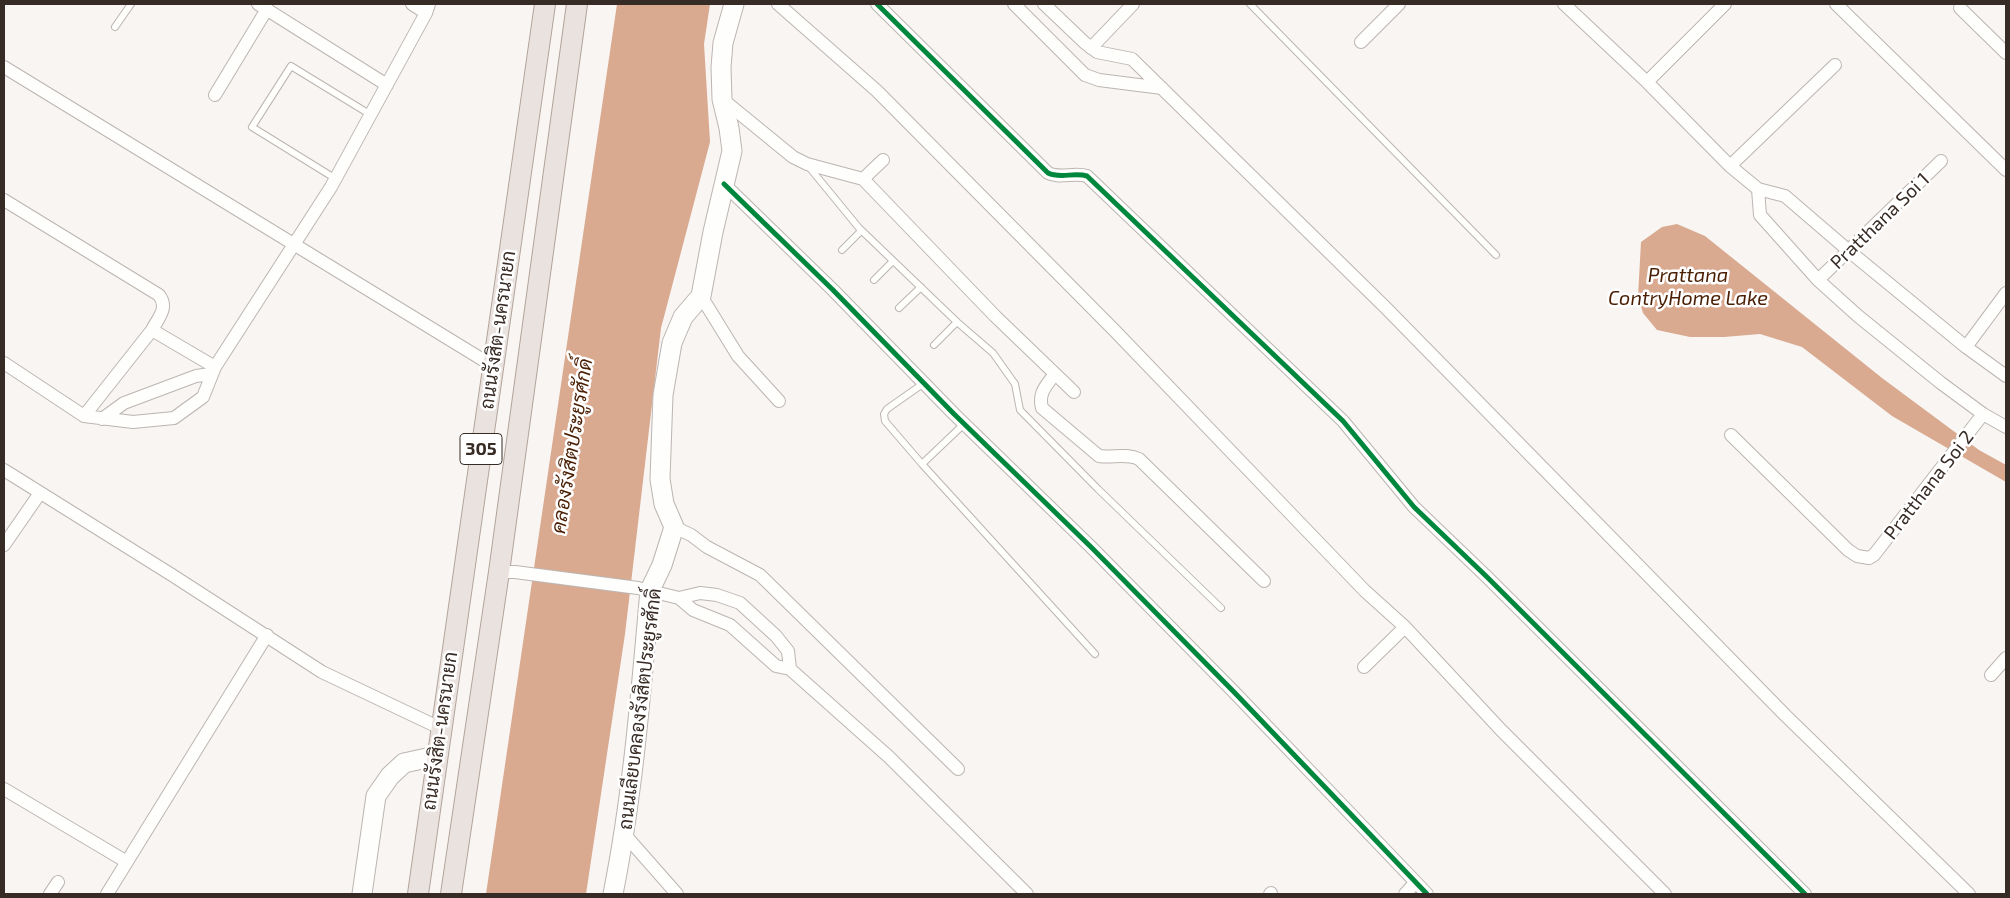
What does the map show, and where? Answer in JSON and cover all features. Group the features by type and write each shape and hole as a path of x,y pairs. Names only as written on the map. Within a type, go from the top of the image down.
{"main road":[{"name":"ถนนรังสิต-นครนายก","path":"418,894 436,756 544,4"},
{"name":"ถนนรังสิต-นครนายก","path":"451,894 507,572 577,4"}],"street":[{"path":"4,363 84,416 133,422 174,418 203,397 213,370 295,245 333,183 428,8 412,4"},
{"path":"734,4 723,43 722,99 732,151 700,296 683,317 672,342 663,395 660,479 664,504 674,527 691,534 707,547 760,575 958,769"},
{"path":"778,4 877,91 1115,331 1365,591 1405,628 1500,730 1665,894"},
{"path":"877,4 1048,172 1054,176 1081,174 1087,176 1329,407 1343,421 1414,507 1487,577 1805,894"},
{"path":"1014,4 1085,75 1099,80 1162,88"},
{"path":"1044,4 1097,52 1132,59 1386,308 1785,715 1969,894"},
{"path":"1091,48 1133,4"},
{"path":"1361,42 1399,4"},
{"path":"1564,4 1647,82 1730,166 1758,189 1785,196 1966,347 2006,376"},
{"path":"1647,82 1725,4"},
{"path":"1836,4 2006,170"},
{"path":"215,95 262,7 387,85"},
{"path":"1960,8 2006,53"},
{"path":"1730,166 1835,65"},
{"path":"4,67 493,366"},
{"path":"722,99 794,157 807,164 863,179 1054,375 1074,392"},
{"path":"863,179 882,160"},
{"name":"Pratthana Soi 1","path":"1818,280 1941,161"},
{"path":"724,184 833,290 964,424 1092,548 1207,664 1427,894"},
{"path":"1758,189 1760,215 1818,280 1941,383 1983,414 2006,427"},
{"path":"4,200 159,295 164,302 152,330 84,416"},
{"path":"1966,347 2006,293"},
{"path":"700,296 738,356 779,401"},
{"path":"152,330 213,370"},
{"path":"102,419 124,403 213,370"},
{"path":"1054,375 1041,392 1042,408 1099,456 1127,456 1139,459 1264,581"},
{"name":"Pratthana Soi 2","path":"1731,435 1848,550 1864,558 1869,558 1874,555 1983,414"},
{"path":"5,472 267,635 322,672 440,728"},
{"path":"4,545 40,493"},
{"name":"ถนนเลียบคลองรังสิตประยูรศักดิ์","path":"613,894 625,835 633,768 644,589 662,565 674,527"},
{"path":"507,572 644,589 679,598 693,610 730,625 776,666 790,669 889,757 1027,894"},
{"path":"679,598 700,593 717,595 740,603 776,636 788,651 790,669"},
{"path":"1364,667 1405,628"},
{"path":"107,894 267,635"},
{"path":"1991,675 2006,658"},
{"path":"362,894 376,796 390,776 404,763 436,756"},
{"path":"4,789 127,862"},
{"path":"625,835 677,894"},
{"path":"50,894 58,882"},
{"path":"1405,894 1415,883"}],"lane":[{"path":"115,27 131,4"},
{"path":"1250,4 1496,255"},
{"path":"333,183 252,127 292,66 371,115"},
{"path":"807,164 861,231 993,353 1015,384 1020,410 1098,489 1221,608"},
{"path":"842,250 861,231"},
{"path":"874,280 893,261"},
{"path":"899,308 921,287"},
{"path":"934,345 958,322"},
{"path":"924,383 887,409 884,414 885,421 1095,654"},
{"path":"922,464 964,424"}],"water":[{"name":"คลองรังสิตประยูรศักดิ์","path":"617,4 710,4 704,44 710,142 661,328 625,634 586,894 486,894"},
{"name":"Prattana ContryHome Lake","path":"1677,224 1705,236 1882,378 1979,450 2006,465 2006,482 1892,416 1802,347 1760,334 1690,337 1657,330 1643,313 1638,297 1641,242 1662,227"}],"cycle path":[{"path":"877,4 1048,173 1053,175 1087,176 1343,421 1414,507 1487,577 1805,894"},
{"path":"724,184 833,290 954,414 1092,548 1234,692 1427,894"}]}
